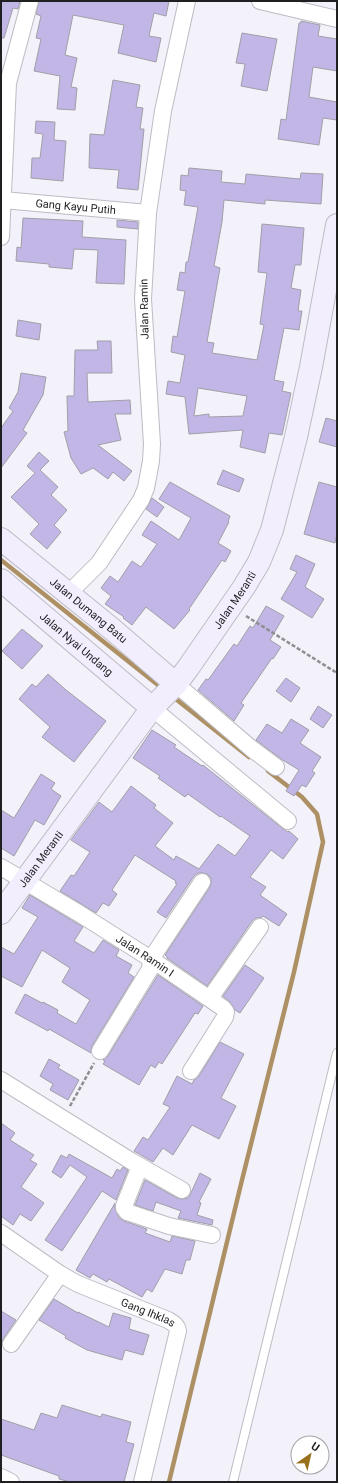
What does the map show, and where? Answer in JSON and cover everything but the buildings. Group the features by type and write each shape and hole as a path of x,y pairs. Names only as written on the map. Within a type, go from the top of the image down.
{"street":[{"path":"1,237 8,83 30,1"},
{"name":"Jalan Ramin","path":"69,593 99,563 135,511 146,488 152,444 143,306 148,213 162,110 187,1"},
{"path":"260,1 288,5 337,19"},
{"name":"Gang Kayu Putih","path":"3,200 148,213"},
{"name":"Jalan Meranti","path":"1,913 164,696 230,606 259,562 272,530 296,437 334,254 337,225"},
{"name":"Jalan Dumang Batu","path":"1,539 69,593 164,696"},
{"name":"Jalan Nyai Undang","path":"1,580 164,696"},
{"path":"164,696 252,749 276,767"},
{"path":"164,696 288,821"},
{"name":"Jalan Ramin I","path":"1,867 80,914 151,959 223,1008 226,1012 225,1017 191,1071"},
{"path":"100,1051 150,969 151,959 202,882"},
{"path":"210,998 260,927"},
{"path":"1,1080 140,1166 182,1190"},
{"path":"140,1166 124,1206 127,1212 169,1226 212,1235"},
{"name":"Gang Ihklas","path":"1,1233 60,1274 78,1284 168,1320 177,1327 178,1331 161,1396 142,1482"},
{"path":"11,1344 60,1274"},
{"path":"1,1477 11,1482"}],"lane":[{"path":"233,1482 337,1053"}],"path":[{"path":"230,606 337,673"},
{"path":"63,1119 100,1051"}],"waterway":[{"path":"1,560 163,689"},
{"path":"172,696 249,757"},
{"path":"169,1482 294,972 323,842 317,814 302,797 268,771"}]}
